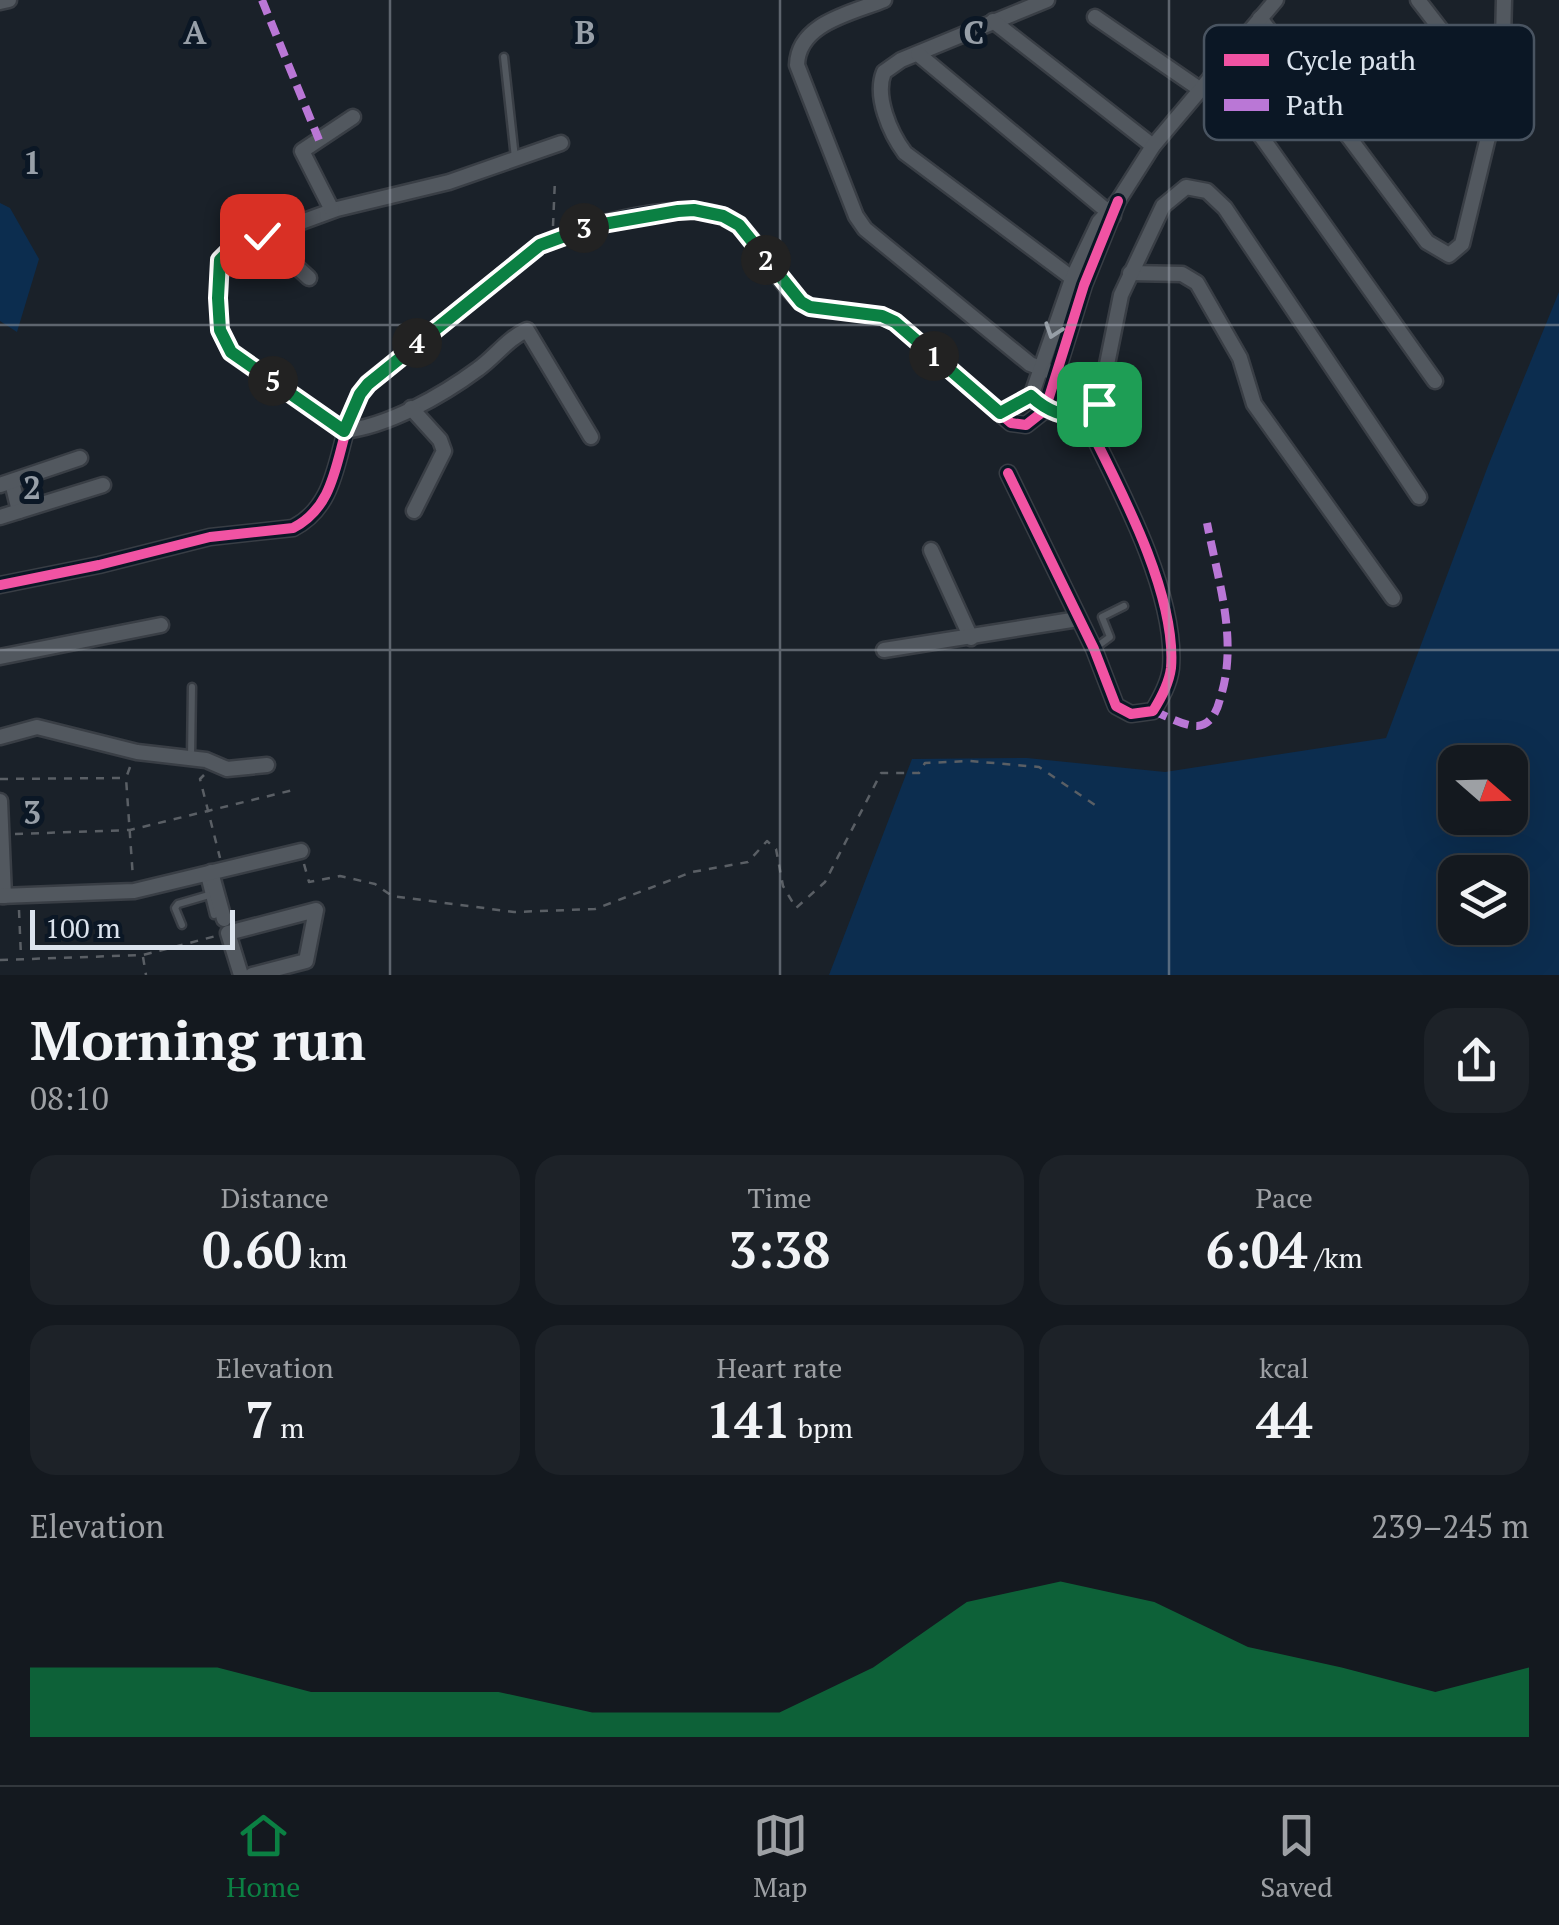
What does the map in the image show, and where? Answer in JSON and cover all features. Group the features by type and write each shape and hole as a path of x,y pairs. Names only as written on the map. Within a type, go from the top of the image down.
{"street":[{"path":"0,2 10,0"},
{"path":"884,0 810,33 798,52 797,64 856,216 865,229 1040,370 1056,374"},
{"path":"1047,0 892,65 881,80 884,104 900,146 1078,282"},
{"path":"1254,25 1276,0"},
{"path":"1418,0 1437,25"},
{"path":"1503,25 1504,0"},
{"path":"1096,17 1200,90"},
{"path":"1260,18 1265,25"},
{"path":"993,21 1153,146"},
{"path":"918,54 1112,209"},
{"path":"1000,413 1031,396 1112,209 1153,146 1204,85"},
{"path":"332,210 302,151 352,117"},
{"path":"1263,140 1435,381"},
{"path":"1351,140 1427,242 1449,255 1462,244 1487,140"},
{"path":"561,143 449,182 258,231 220,260 220,330 231,352 344,431 366,427 411,408 479,368 527,330 592,437"},
{"path":"1086,418 1099,404 1121,295 1163,206 1186,187 1207,192 1225,208 1419,498"},
{"path":"0,585 210,537 293,528 313,516 328,496 344,431 368,384 540,245 592,226 694,210 723,216 739,225 801,302 810,307 882,316 895,322 1018,426 1026,425 1045,410 1078,282"},
{"path":"258,231 309,278"},
{"path":"1130,273 1182,274 1197,283 1240,358 1254,404 1393,598"},
{"path":"1031,396 1045,410 1086,418"},
{"path":"411,408 440,440 444,450 414,511"},
{"path":"1008,473 1094,649 1116,706 1132,714 1153,711 1171,670 1168,623 1154,573 1122,493 1086,418"},
{"path":"20,511 6,483 80,458"},
{"path":"0,518 103,485"},
{"path":"931,550 972,638"},
{"path":"884,650 1078,619"},
{"path":"0,658 160,624"},
{"path":"0,738 37,727 227,769 267,765"},
{"path":"0,800 7,896 134,891 301,851"},
{"path":"212,871 222,922 242,975"},
{"path":"222,922 316,910 306,961 252,975"}],"lane":[{"path":"504,57 515,159"},
{"path":"1094,649 1110,636 1102,617 1124,606"},
{"path":"192,687 202,763"},
{"path":"212,871 210,896 222,922"},
{"path":"182,925 174,908 210,896"}],"path":[{"path":"552,224 555,178"},
{"path":"202,763 200,779 212,871"},
{"path":"301,851 309,882 340,876 376,884 392,896 514,912 596,909 692,872 748,862 767,840 776,850 783,886 796,908 826,882 881,773 919,773 925,763 1039,767 1095,805"},
{"path":"0,779 126,778 134,891"},
{"path":"2,835 130,830 293,790"},
{"path":"7,896 22,959"},
{"path":"0,960 143,956 222,922"},
{"path":"143,956 146,975"}],"shaded area":[{"path":"0,203 10,208 39,259 17,332 0,321"},
{"path":"1559,292 1559,975 829,975 912,759 1027,758 1165,772 1386,738 1488,466"}],"marked path":[{"path":"262,0 319,140"},
{"path":"1153,711 1197,726 1210,720 1219,704 1228,655 1227,633 1207,523"}],"cycle path":[{"path":"0,585 210,537 293,528 311,516 323,500 349,421 368,383 540,245 582,229 639,215 695,211 718,214 736,223 801,302 810,307 882,316 895,322 1011,423 1026,425 1045,410 1084,285 1118,201"},
{"path":"1008,473 1094,649 1116,706 1131,714 1153,711 1170,674 1170,638 1165,607 1143,540 1085,419 1045,410 1031,397"}],"route":[{"path":"262,236 233,247 220,260 220,330 231,352 344,431 368,384 494,278 540,245 592,226 694,210 723,216 739,225 801,302 810,307 882,316 895,322 1000,413 1031,396 1045,410 1068,417 1086,418 1099,404"}]}
